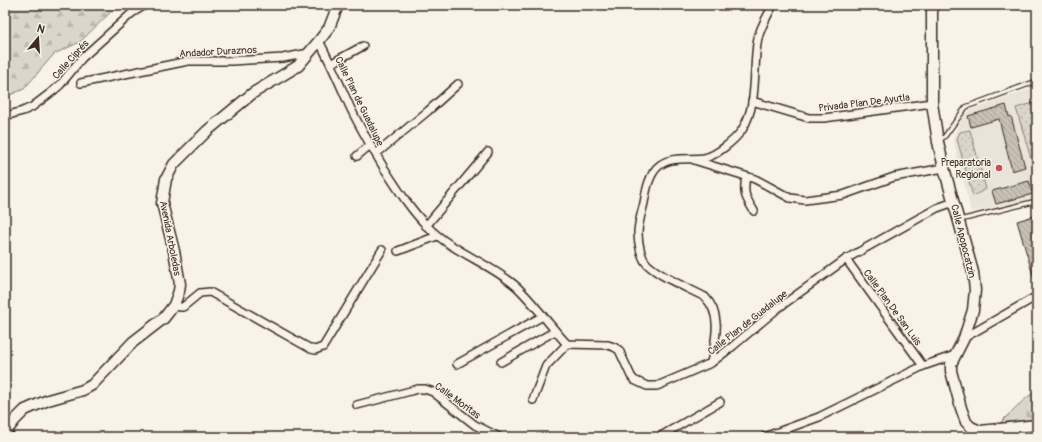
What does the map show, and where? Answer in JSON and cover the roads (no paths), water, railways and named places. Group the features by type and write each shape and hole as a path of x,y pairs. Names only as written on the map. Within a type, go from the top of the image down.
{"main road":[{"name":"Avenida Arboledas","path":"5,433 25,410 48,400 83,390 92,385 134,342 164,318 174,305 180,284 174,251 162,203 166,179 174,164 207,131 253,93 298,66 310,53 332,23 338,5"},
{"name":"Calle Apopocatzin","path":"932,5 932,103 938,142 973,272 975,290 973,310 964,338 951,364 950,371 966,422 971,427 980,431 1037,426"}],"street":[{"name":"Calle Ciprés","path":"5,116 27,109 53,91 60,85 82,58 144,5"},
{"path":"711,363 717,324 714,310 705,297 659,273 646,263 641,251 638,232 646,190 654,170 660,164 670,160 705,158 724,148 742,130 748,117 752,101 757,42 763,25 773,5"},
{"name":"Calle Plan de Guadalupe","path":"319,41 332,63 351,108 370,145 397,188 413,211 426,226 437,236 493,269 517,287 567,344 614,347 619,350 634,380 647,386 657,386 711,363 734,346 777,309 846,259 937,208 954,202"},
{"path":"332,63 363,46"},
{"name":"Andador Duraznos","path":"81,83 188,61 276,58 310,53"},
{"path":"376,154 458,84"},
{"name":"Privada Plan De Ayutla","path":"752,101 809,118 824,118 932,103"},
{"path":"357,156 370,145"},
{"path":"426,226 488,152"},
{"path":"691,159 761,181 784,196 805,200 842,195 894,177 944,168"},
{"path":"746,177 744,188 745,196 754,211"},
{"path":"398,251 437,236"},
{"path":"174,305 183,307 200,293 210,292 311,349 319,349 323,347 382,250"},
{"name":"Calle Plan De San Luis","path":"846,259 923,366"},
{"path":"964,338 1037,296"},
{"path":"457,364 543,316"},
{"path":"501,362 555,331"},
{"path":"533,400 546,366 567,344"},
{"path":"764,437 819,417 923,366 956,354"},
{"name":"Calle Moritas","path":"357,405 418,389 425,389 433,392 483,430 499,437"},
{"path":"659,437 720,402"}],"lane":[{"path":"938,142 945,136 966,107 1037,81"},
{"path":"959,220 1037,202"}],"place":[{"name":"Preparatoria Regional","path":"999,168"}]}
